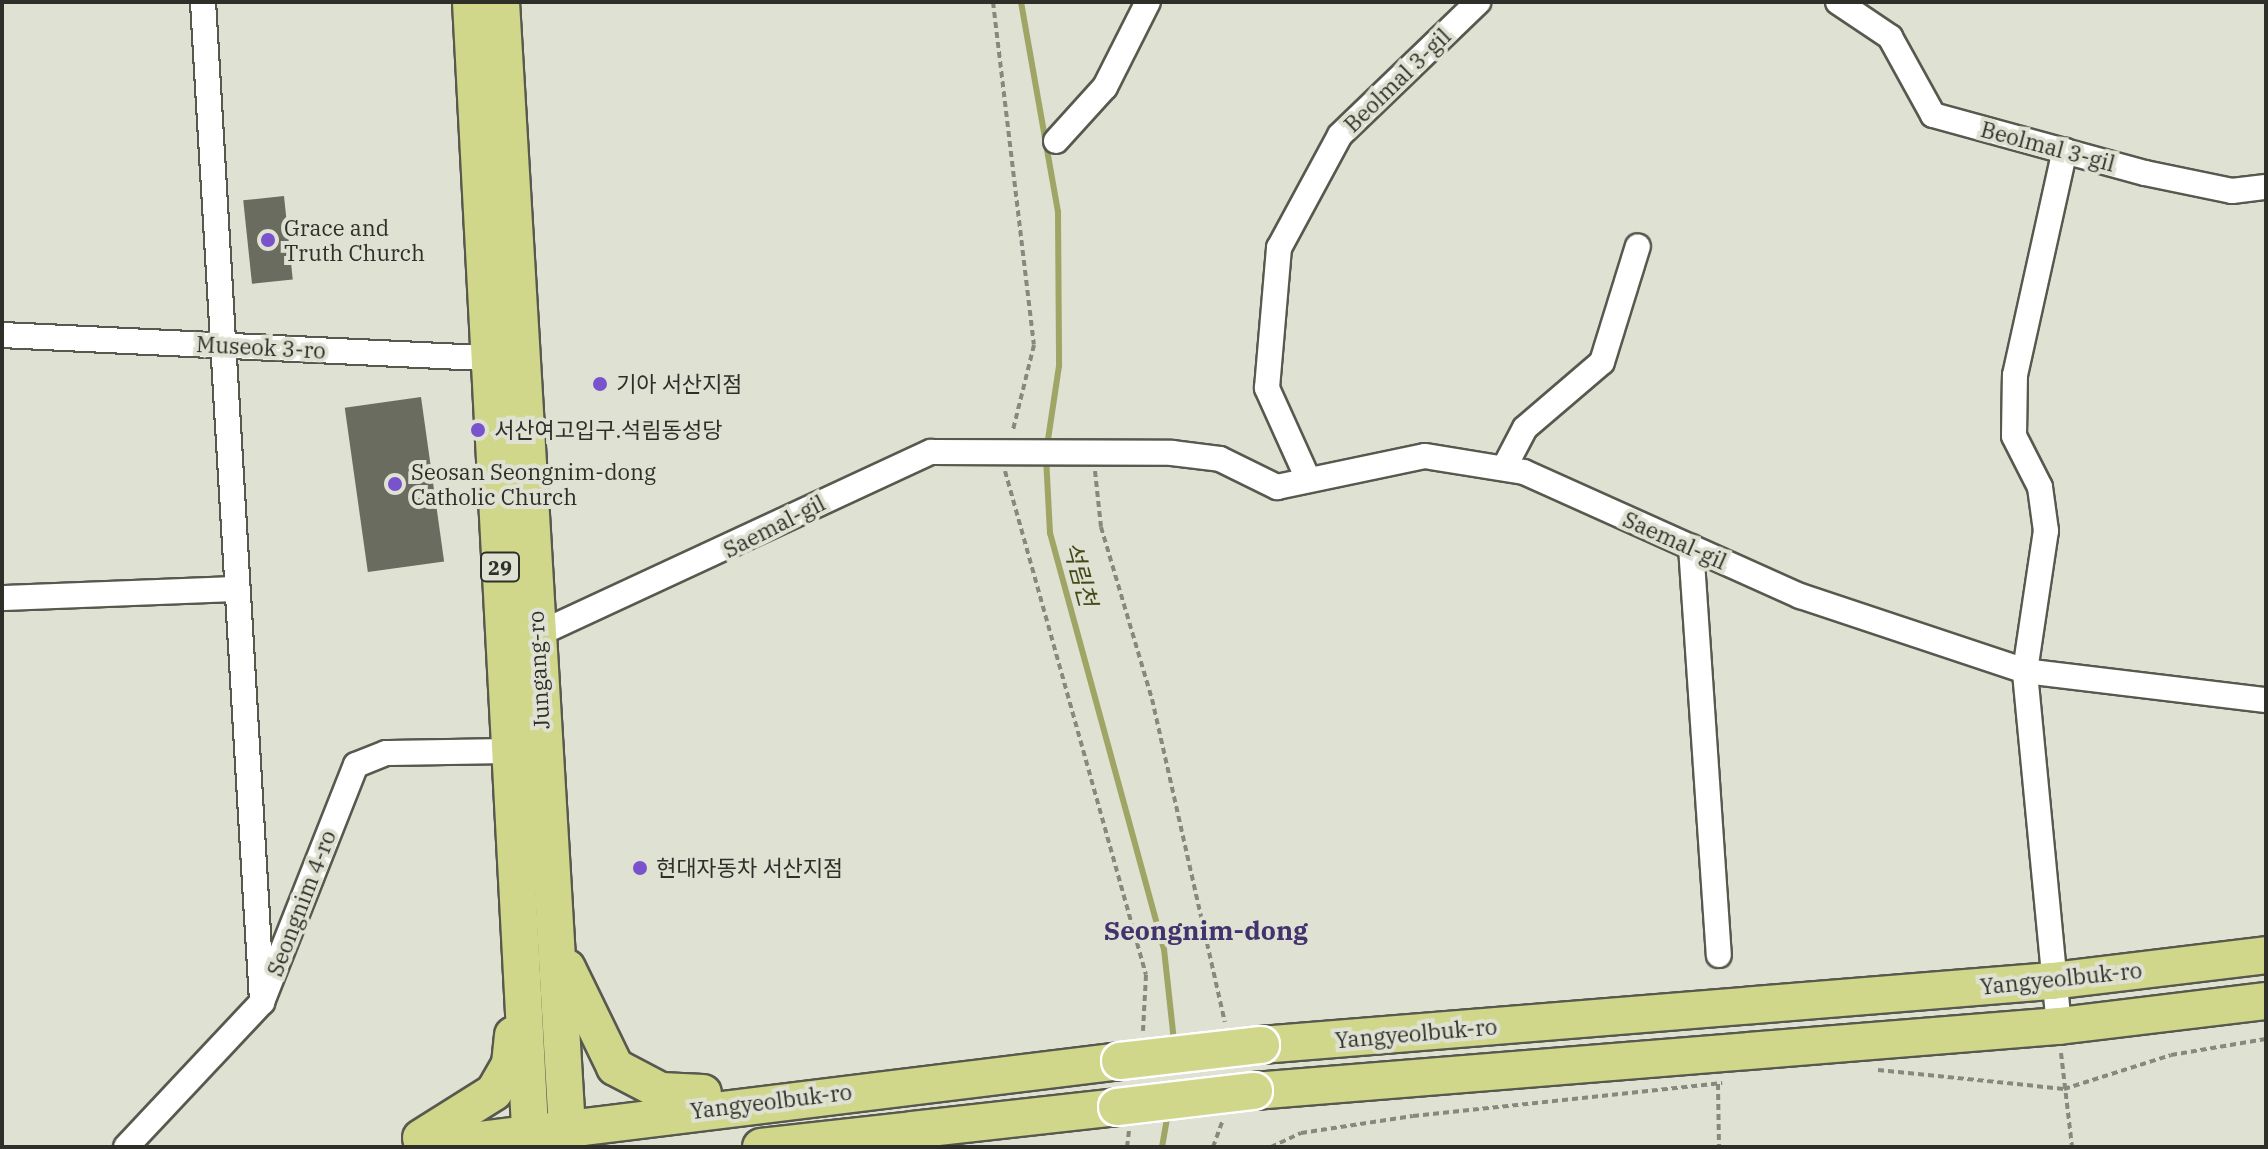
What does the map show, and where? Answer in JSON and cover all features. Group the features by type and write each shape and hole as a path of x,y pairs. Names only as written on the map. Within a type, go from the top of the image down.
{"main road":[{"name":"Jungang-ro","path":"471,2 505,360 536,635 567,1137"},
{"name":"Jungang-ro","path":"501,2 510,751 530,1139"},
{"path":"554,925 582,1009 615,1067 661,1091 715,1094 719,1107"},
{"name":"Yangyeolbuk-ro","path":"422,1147 567,1137 719,1107 1131,1051 1261,1045 2052,981 2266,955"},
{"name":"Yangyeolbuk-ro","path":"761,1147 1124,1112 1254,1091 2059,1026 2266,1001"},
{"path":"402,1147 494,1092 510,1064 513,1031 524,1022"}],"street":[{"path":"203,2 262,1002"},
{"path":"1056,141 1105,87 1148,2"},
{"name":"Beolmal 3-gil","path":"1308,479 1267,388 1279,248 1340,135 1478,2"},
{"name":"Beolmal 3-gil","path":"1838,2 1890,37 1933,115 2232,191 2266,187"},
{"path":"2059,1026 2052,981 2025,671 2046,531 2040,487 2014,436 2015,375 2065,150"},
{"path":"1504,468 1525,428 1602,362 1638,246"},
{"name":"Museok 3-ro","path":"2,335 505,360"},
{"name":"Saemal-gil","path":"536,635 907,459 961,448 1009,456 1091,458 1172,453 1220,459 1277,487 1425,456 1504,468 1800,596 2025,671 2266,700"},
{"path":"1691,547 1719,955"},
{"path":"2,598 236,589"},
{"name":"Seongnim 4-ro","path":"126,1147 262,1002 356,765 386,753 510,751"}],"path":[{"path":"993,2 1034,345 1009,456 1146,975 1131,1051"},
{"path":"1091,458 1101,527 1152,699 1226,1034"},
{"path":"2059,1026 2072,1147"},
{"path":"1874,1070 2064,1089 2171,1055 2266,1039"},
{"path":"1271,1147 1301,1133 1413,1116 1733,1082"},
{"path":"1718,1084 1719,1147"},
{"path":"1124,1112 1127,1147"},
{"path":"1213,1147 1223,1117"}],"building":[{"name":"Grace and Truth Church","path":"284,196 293,280 252,284 243,200"},
{"name":"Seosan Seongnim-dong Catholic Church","path":"421,397 444,561 368,572 345,408"}],"waterway":[{"name":"석림천","path":"1021,2 1058,212 1059,366 1047,446"},
{"name":"석림천","path":"1046,457 1050,533 1164,949 1174,1041"},
{"name":"석림천","path":"1162,1147 1168,1112"}],"place":[{"name":"Grace and Truth Church","path":"268,240"},
{"name":"기아 서산지점","path":"600,384"},
{"name":"서산여고입구.석림동성당","path":"478,430"},
{"name":"Seosan Seongnim-dong Catholic Church","path":"395,484"},
{"name":"현대자동차 서산지점","path":"640,868"}],"district":[{"name":"Seongnim-dong","path":"1206,931"}]}
